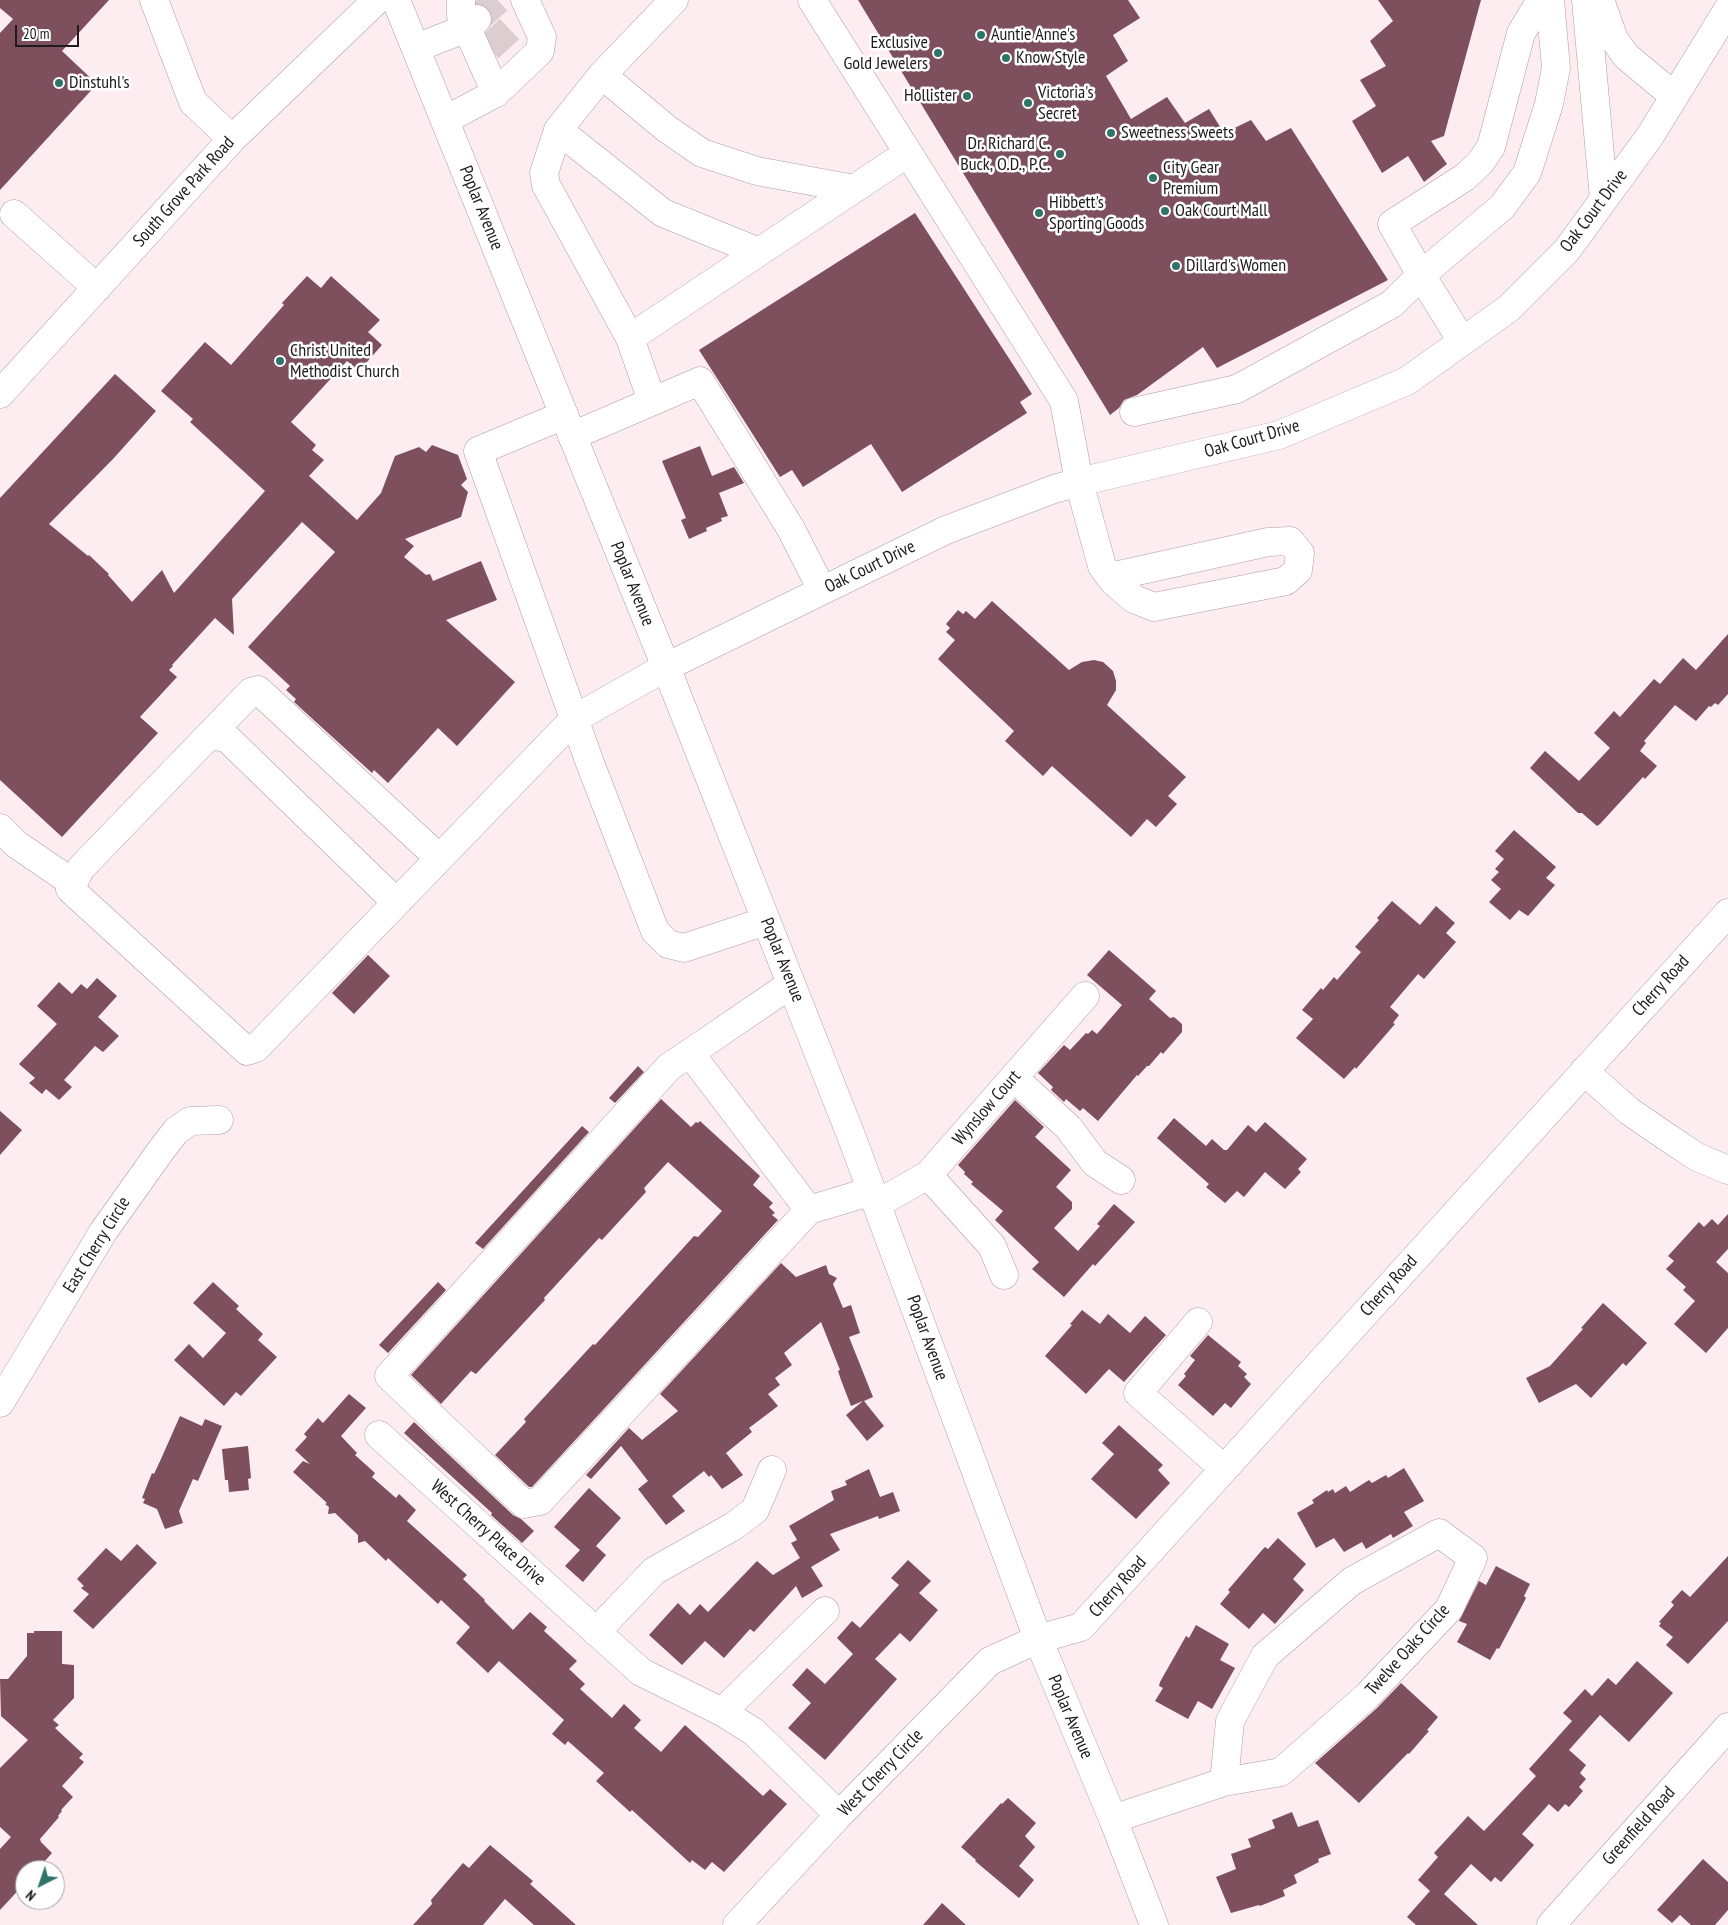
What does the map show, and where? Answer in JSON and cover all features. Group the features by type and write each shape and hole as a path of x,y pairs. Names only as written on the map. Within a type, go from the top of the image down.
{"street":[{"path":"154,0 193,102 232,139"},
{"name":"South Grove Park Road","path":"0,394 232,139 377,0"},
{"name":"Poplar Avenue","path":"396,0 666,667 791,984 874,1197 1038,1639 1113,1819 1154,1925"},
{"path":"652,401 630,338 546,185 544,173 558,130 602,75 674,0"},
{"path":"812,0 1064,400 1079,482 1102,566 1110,577 1134,599 1154,607 1286,581 1298,570 1300,553 1290,541 1268,542 1110,577"},
{"path":"1462,341 1392,224 1465,177 1480,163 1491,146 1521,33 1541,0"},
{"path":"1134,412 1237,389 1392,304 1421,275 1502,207 1527,173 1549,104 1556,68 1550,0"},
{"path":"1586,0 1604,199"},
{"path":"1600,0 1614,39 1626,56 1674,96"},
{"path":"445,120 496,93 540,51 542,37 524,10"},
{"name":"Oak Court Drive","path":"73,883 70,889 247,1051 256,1048 574,719 666,667 946,530 1054,489 1279,435 1407,381 1508,309 1567,250 1650,136 1728,10"},
{"path":"416,48 468,16 484,52 496,93"},
{"path":"602,75 667,129 702,153 757,172 854,189"},
{"path":"558,130 663,213 759,252"},
{"path":"630,338 908,153"},
{"path":"14,214 97,288"},
{"path":"766,921 684,948 668,944 655,931 574,719 478,451 652,401 700,381 791,529 822,590"},
{"path":"5,843 73,883 81,868 251,692 258,690 440,858"},
{"path":"211,734 228,739 396,902"},
{"name":"Cherry Road","path":"1038,1639 1082,1627 1728,913"},
{"path":"690,1053 809,1210 540,1501 524,1504 389,1376 669,1067 791,984"},
{"name":"Wynslow Court","path":"809,1210 874,1197 928,1175 1085,996"},
{"path":"1584,1072 1629,1111 1697,1158 1728,1170"},
{"path":"1014,1078 1068,1126 1095,1163 1120,1180"},
{"name":"East Cherry Circle","path":"0,1403 104,1232 166,1143 176,1131 190,1121 219,1120"},
{"path":"928,1175 992,1246 1004,1275"},
{"path":"1198,1322 1138,1392 1224,1469"},
{"name":"West Cherry Place Drive","path":"379,1435 641,1672 722,1712 754,1732 840,1815"},
{"path":"596,1632 654,1571 734,1526 755,1510 772,1470"},
{"name":"Twelve Oaks Circle","path":"1113,1819 1224,1782 1281,1772 1367,1696 1449,1609 1472,1558 1439,1533 1352,1581 1265,1656 1230,1721 1224,1782"},
{"path":"722,1712 825,1611"},
{"name":"West Cherry Circle","path":"737,1925 840,1815 990,1661 1038,1639"},
{"name":"Greenfield Road","path":"1551,1925 1728,1727"}],"building":[{"path":"0,0 109,0 62,51 97,84 0,190 0,33 13,19 0,8"},
{"name":"Oak Court Mall","path":"858,0 1128,0 1140,18 1113,35 1128,61 1106,76 1131,119 1167,97 1185,123 1209,109 1224,133 1251,120 1266,141 1291,128 1388,280 1217,368 1203,347 1137,395 1124,400 1119,408 1110,415"},
{"path":"1378,0 1481,0 1444,136 1431,141 1447,164 1424,182 1408,156 1382,173 1352,121 1376,106 1360,80 1386,66 1370,41 1393,21"},
{"path":"915,213 1032,394 1020,402 1027,413 902,492 871,444 803,487 792,470 780,477 699,350"},
{"path":"307,276 321,288 331,276 380,320 368,332 382,345 359,371 347,361 291,422 316,445 312,450 324,460 309,476 357,520 381,493 395,456 419,447 426,452 432,445 458,455 467,479 461,485 468,492 461,517 405,539 414,546 404,557 426,575 430,574 433,581 481,561 497,600 446,620 515,682 457,746 438,728 388,783 374,770 372,773 294,702 296,699 286,690 290,686 248,647 335,552 302,522 232,599 234,635 215,618 172,665 169,670 177,677 140,717 158,733 62,837 0,780 0,498 115,374 156,411 113,459 49,524 89,555 109,574 132,602 162,570 174,593 265,491 190,422 193,419 161,391 205,342 231,365"},
{"path":"700,446 712,476 734,467 744,483 719,493 728,516 721,518 722,521 706,528 707,531 689,539 681,520 686,518 662,461"},
{"path":"992,601 1069,670 1082,662 1094,660 1103,662 1113,671 1116,690 1107,705 1186,777 1168,796 1177,804 1156,827 1147,819 1131,837 1052,766 1043,776 1005,741 1014,731 938,659 955,640 946,632 950,628 946,624 958,610 963,614 966,611 975,619"},
{"path":"1728,634 1728,694 1718,705 1715,703 1711,707 1709,706 1696,721 1675,705 1644,741 1646,743 1640,751 1657,766 1645,779 1643,777 1600,824 1597,826 1582,813 1578,813 1530,768 1545,751 1579,781 1610,748 1594,733 1614,711 1620,717 1654,679 1660,684 1683,658 1696,670"},
{"path":"1514,830 1556,867 1546,878 1555,885 1528,916 1519,910 1510,920 1489,902 1501,889 1491,880 1499,872 1495,869 1504,859 1495,851"},
{"path":"1392,901 1420,925 1436,906 1455,923 1446,933 1456,942 1424,979 1418,974 1390,1007 1399,1015 1393,1023 1395,1024 1356,1069 1355,1067 1344,1079 1296,1038 1313,1019 1302,1010 1321,988 1323,990 1334,977 1337,980 1361,952 1355,947 1379,920 1377,918"},
{"path":"1109,950 1156,991 1149,999 1170,1018 1174,1017 1182,1024 1182,1032 1163,1054 1161,1052 1149,1066 1137,1075 1098,1121 1083,1108 1080,1111 1066,1099 1064,1102 1051,1090 1053,1087 1038,1073 1064,1045 1070,1050 1086,1033 1088,1034 1092,1030 1097,1034 1122,1005 1087,975"},
{"path":"368,955 390,976 354,1014 332,993"},
{"path":"97,978 117,996 98,1017 119,1036 103,1052 95,1046 64,1080 72,1087 59,1100 46,1089 42,1094 29,1083 35,1078 19,1064 57,1024 37,1006 59,982 72,994 81,984 87,989"},
{"path":"638,1066 644,1072 615,1103 609,1098"},
{"path":"661,1099 691,1127 700,1121 760,1176 753,1185 773,1203 769,1207 775,1213 772,1215 778,1220 532,1487 529,1487 495,1455 526,1422 524,1419 593,1344 595,1345 694,1236 698,1237 722,1211 668,1162 644,1188 646,1192 602,1240 599,1238 544,1298 545,1300 476,1374 471,1371 441,1404 411,1375"},
{"path":"1015,1100 1044,1127 1035,1137 1071,1170 1056,1187 1072,1202 1072,1209 1054,1228 1078,1251 1100,1226 1097,1224 1114,1204 1135,1222 1095,1266 1093,1264 1064,1297 1032,1269 1039,1262 995,1220 1003,1211 971,1184 973,1182 958,1165"},
{"path":"0,1111 22,1130 0,1155"},
{"path":"1174,1118 1206,1146 1212,1139 1224,1150 1227,1150 1248,1125 1256,1132 1265,1122 1307,1159 1298,1169 1301,1172 1285,1189 1265,1172 1244,1197 1237,1191 1225,1203 1206,1187 1209,1184 1157,1138"},
{"path":"582,1126 589,1132 483,1249 475,1243"},
{"path":"1728,1214 1728,1249 1716,1262 1728,1273 1728,1328 1706,1353 1674,1324 1695,1301 1683,1290 1686,1287 1666,1269 1674,1261 1668,1256 1699,1222 1704,1227 1712,1219 1718,1225"},
{"path":"781,1263 796,1277 826,1265 829,1274 837,1278 833,1284 843,1308 851,1305 860,1333 849,1337 873,1397 864,1401 884,1426 867,1441 846,1415 863,1401 851,1406 838,1371 840,1370 821,1322 784,1353 792,1365 775,1378 780,1385 768,1394 778,1406 749,1428 752,1432 726,1453 743,1475 722,1489 711,1475 709,1477 704,1471 672,1496 685,1511 666,1525 638,1489 648,1481 621,1446 591,1479 586,1475 629,1428 642,1440 678,1411 660,1394"},
{"path":"213,1282 239,1306 236,1309 263,1334 258,1340 277,1357 241,1396 236,1392 224,1406 174,1360 189,1344 203,1358 226,1333 193,1303"},
{"path":"438,1282 446,1290 388,1353 379,1345"},
{"path":"1603,1303 1647,1343 1626,1366 1623,1363 1591,1398 1576,1384 1539,1403 1526,1378 1550,1366"},
{"path":"1082,1310 1100,1324 1108,1314 1130,1333 1145,1316 1166,1335 1124,1382 1109,1369 1086,1394 1045,1356 1072,1325 1070,1324"},
{"path":"1208,1335 1241,1362 1238,1366 1247,1374 1244,1377 1251,1384 1231,1408 1225,1403 1213,1416 1178,1385 1186,1376 1184,1374 1195,1360 1190,1356"},
{"path":"349,1394 366,1408 341,1436 357,1453 355,1455 375,1473 372,1477 396,1498 399,1494 416,1510 407,1521 467,1575 463,1579 513,1630 530,1612 547,1627 544,1631 577,1661 569,1669 585,1684 580,1689 612,1718 624,1704 641,1720 634,1728 661,1752 685,1725 763,1796 770,1789 787,1804 724,1872 712,1862 705,1870 692,1860 690,1863 632,1810 630,1812 596,1781 604,1773 568,1741 565,1745 552,1734 564,1720 499,1661 488,1673 456,1643 470,1627 441,1600 438,1604 388,1558 386,1561 365,1541 358,1543 358,1535 335,1513 328,1514 329,1507 325,1504 327,1503 293,1472 303,1461 310,1464 295,1450 307,1437 304,1434 318,1418 323,1423"},
{"path":"180,1416 202,1426 205,1419 222,1426 198,1481 193,1479 179,1511 183,1523 165,1529 157,1509 143,1503 145,1499 142,1498"},
{"path":"414,1422 513,1515 521,1519 534,1531 522,1543 404,1433"},
{"path":"1119,1425 1163,1465 1158,1470 1170,1483 1136,1519 1091,1479 1114,1454 1102,1443"},
{"path":"248,1446 251,1478 248,1479 249,1490 229,1492 228,1480 225,1480 222,1449"},
{"path":"1404,1468 1424,1501 1404,1512 1413,1526 1393,1538 1391,1534 1366,1549 1362,1542 1344,1552 1334,1538 1316,1548 1297,1513 1314,1503 1312,1500 1327,1490 1328,1492 1333,1489 1335,1493 1346,1486 1350,1492 1369,1480 1372,1483 1386,1475 1388,1478"},
{"path":"869,1469 880,1497 893,1492 900,1511 879,1519 878,1516 830,1534 840,1550 811,1567 823,1586 802,1598 796,1586 754,1632 750,1629 724,1658 705,1641 682,1665 649,1635 678,1603 690,1615 700,1604 708,1612 757,1561 773,1575 800,1558 791,1543 797,1540 789,1526 834,1500 831,1491 847,1485 845,1481"},
{"path":"589,1488 621,1518 596,1546 606,1555 583,1582 565,1566 580,1550 554,1527"},
{"path":"1278,1538 1306,1564 1293,1579 1304,1590 1275,1624 1263,1613 1249,1629 1220,1604 1230,1592 1228,1590 1262,1550 1265,1547 1268,1549"},
{"path":"137,1544 157,1563 93,1629 73,1611 89,1594 81,1588 84,1586 77,1579 106,1548 121,1561"},
{"path":"1728,1556 1728,1621 1688,1664 1666,1645 1673,1637 1659,1626 1661,1623 1659,1622 1674,1605 1671,1602 1682,1590 1690,1597"},
{"path":"908,1560 931,1581 919,1593 938,1610 910,1642 900,1633 875,1659 897,1679 825,1760 788,1728 811,1703 792,1685 807,1668 825,1684 853,1654 837,1638 852,1621 860,1628 899,1585 891,1578"},
{"path":"1496,1566 1530,1584 1524,1596 1526,1598 1524,1602 1499,1649 1497,1648 1490,1660 1457,1642 1467,1624 1459,1621 1479,1581 1486,1585"},
{"path":"1196,1625 1229,1644 1220,1660 1235,1668 1212,1709 1198,1701 1188,1719 1155,1701 1163,1688 1159,1686 1160,1682 1186,1636 1189,1638"},
{"path":"34,1631 62,1631 62,1664 74,1665 74,1698 53,1720 59,1725 55,1728 83,1754 79,1758 84,1762 62,1786 73,1797 40,1839 52,1853 46,1860 15,1860 15,1894 0,1910 0,1849 11,1837 0,1827 0,1768 28,1740 1,1716 0,1679 8,1679 27,1656 27,1633 34,1633"},
{"path":"1637,1661 1673,1693 1629,1742 1600,1715 1569,1750 1586,1765 1580,1773 1586,1779 1579,1787 1583,1791 1569,1807 1565,1804 1558,1812 1549,1804 1522,1834 1534,1845 1501,1882 1495,1877 1491,1882 1471,1864 1444,1894 1478,1925 1416,1925 1407,1917 1430,1891 1418,1880 1438,1857 1434,1853 1468,1816 1484,1831 1536,1776 1529,1769 1572,1721 1563,1713 1585,1689 1592,1696 1608,1678 1616,1685"},
{"path":"1401,1683 1438,1717 1427,1730 1429,1731 1409,1754 1359,1803 1315,1763 1377,1708"},
{"path":"1008,1798 1036,1823 1025,1836 1035,1847 1019,1866 1034,1880 1019,1898 961,1847 1001,1803"},
{"path":"1292,1812 1298,1827 1318,1820 1331,1854 1318,1859 1319,1862 1294,1875 1297,1883 1283,1890 1285,1896 1260,1906 1231,1913 1216,1877 1236,1869 1231,1854 1251,1847 1248,1839 1275,1828 1272,1820"},
{"path":"490,1845 533,1881 530,1884 576,1925 534,1925 505,1899 483,1925 413,1925 432,1904 431,1900 463,1863 469,1868"},
{"path":"1703,1859 1728,1882 1728,1910 1715,1925 1691,1925 1680,1915 1672,1923 1657,1910"},
{"path":"942,1903 966,1925 923,1925"}],"tunnel":[{"path":"477,19 498,0"},
{"path":"489,48 518,21"}],"place":[{"name":"Auntie Anne's","path":"981,35"},
{"name":"Exclusive Gold Jewelers","path":"938,53"},
{"name":"Know Style","path":"1006,58"},
{"name":"Dinstuhl's","path":"59,83"},
{"name":"Hollister","path":"967,96"},
{"name":"Victoria's Secret","path":"1028,103"},
{"name":"Sweetness Sweets","path":"1111,133"},
{"name":"Dr. Richard C. Buck, O.D., P.C.","path":"1060,154"},
{"name":"City Gear Premium","path":"1153,178"},
{"name":"Oak Court Mall","path":"1165,211"},
{"name":"Hibbett's Sporting Goods","path":"1039,213"},
{"name":"Dillard's Women","path":"1176,266"},
{"name":"Christ United Methodist Church","path":"280,361"}]}
